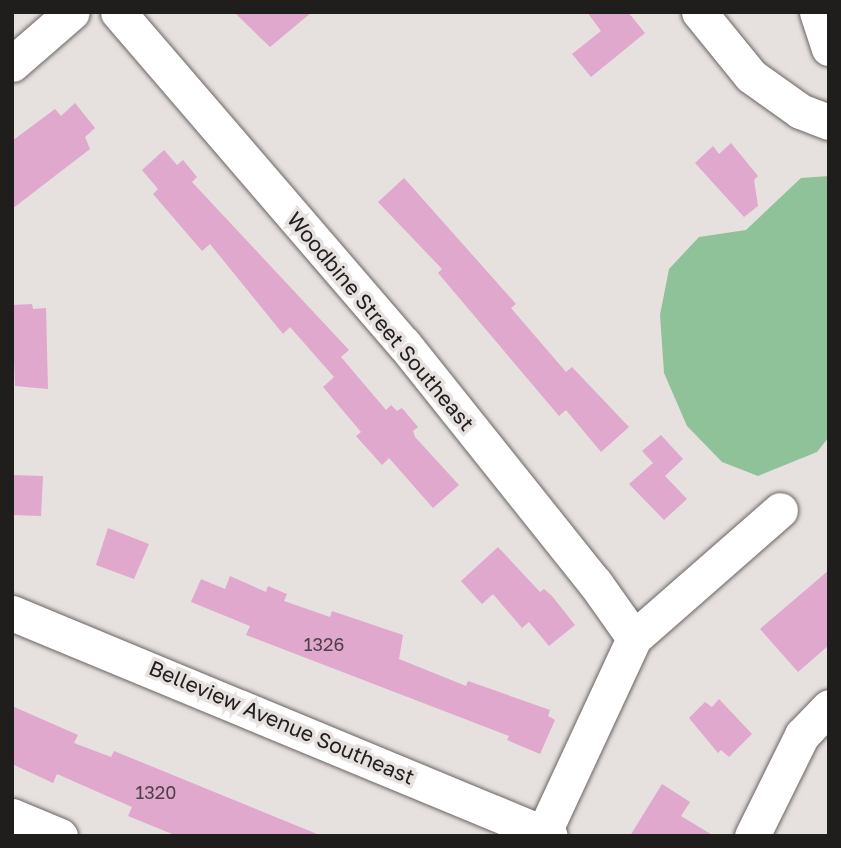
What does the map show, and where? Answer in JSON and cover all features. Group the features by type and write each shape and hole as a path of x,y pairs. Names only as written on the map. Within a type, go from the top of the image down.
{"street":[{"path":"12,64 72,12"},
{"name":"Woodbine Street Southeast","path":"118,12 404,344 596,583 634,638"},
{"path":"699,12 751,76 788,104 829,122"},
{"path":"817,12 829,48"},
{"path":"547,834 634,638 780,510"},
{"name":"Belleview Avenue Southeast","path":"12,613 547,834"},
{"path":"752,836 802,735 829,707"},
{"path":"12,816 60,836"}],"green space":[{"path":"829,176 829,437 817,452 758,476 722,462 687,426 664,373 660,315 669,269 699,237 746,230 801,178"}],"building":[{"path":"234,12 312,12 270,47"},
{"path":"587,12 628,12 645,33 591,77 572,54 601,31"},
{"path":"75,103 95,128 85,137 90,149 12,209 12,141 55,109 61,116"},
{"path":"731,143 758,176 754,180 758,206 744,217 695,163 713,146 719,154"},
{"path":"164,150 177,165 183,160 197,177 192,182 349,350 341,357 386,410 391,405 397,411 402,408 418,427 413,431 415,437 459,485 433,508 389,458 382,465 356,436 361,432 323,387 334,377 290,327 283,334 210,244 202,251 153,194 158,189 142,170"},
{"path":"404,178 516,304 511,308 566,372 572,367 629,427 601,452 566,410 559,416 438,273 442,269 378,202"},
{"path":"32,304 33,309 46,308 48,389 15,386 12,305"},
{"path":"661,435 683,459 665,476 687,499 664,520 629,484 653,463 642,451"},
{"path":"12,475 43,476 41,516 12,515"},
{"path":"108,528 149,544 134,579 96,565"},
{"path":"498,547 540,592 544,589 552,596 575,625 549,646 529,622 522,628 493,594 482,604 461,581"},
{"path":"829,570 829,645 798,672 760,629"},
{"path":"230,576 266,592 268,586 287,594 284,601 330,617 332,611 403,635 399,659 466,686 468,681 550,710 548,716 555,720 540,754 507,740 509,736 246,635 250,626 191,602 201,579 225,589"},
{"path":"719,699 752,734 729,757 721,750 718,753 689,718 705,702 712,707"},
{"path":"12,706 78,735 74,743 111,757 114,751 322,836 177,836 128,816 132,807 57,774 53,783 12,764"},
{"path":"662,784 690,802 681,816 714,836 630,836"}]}
